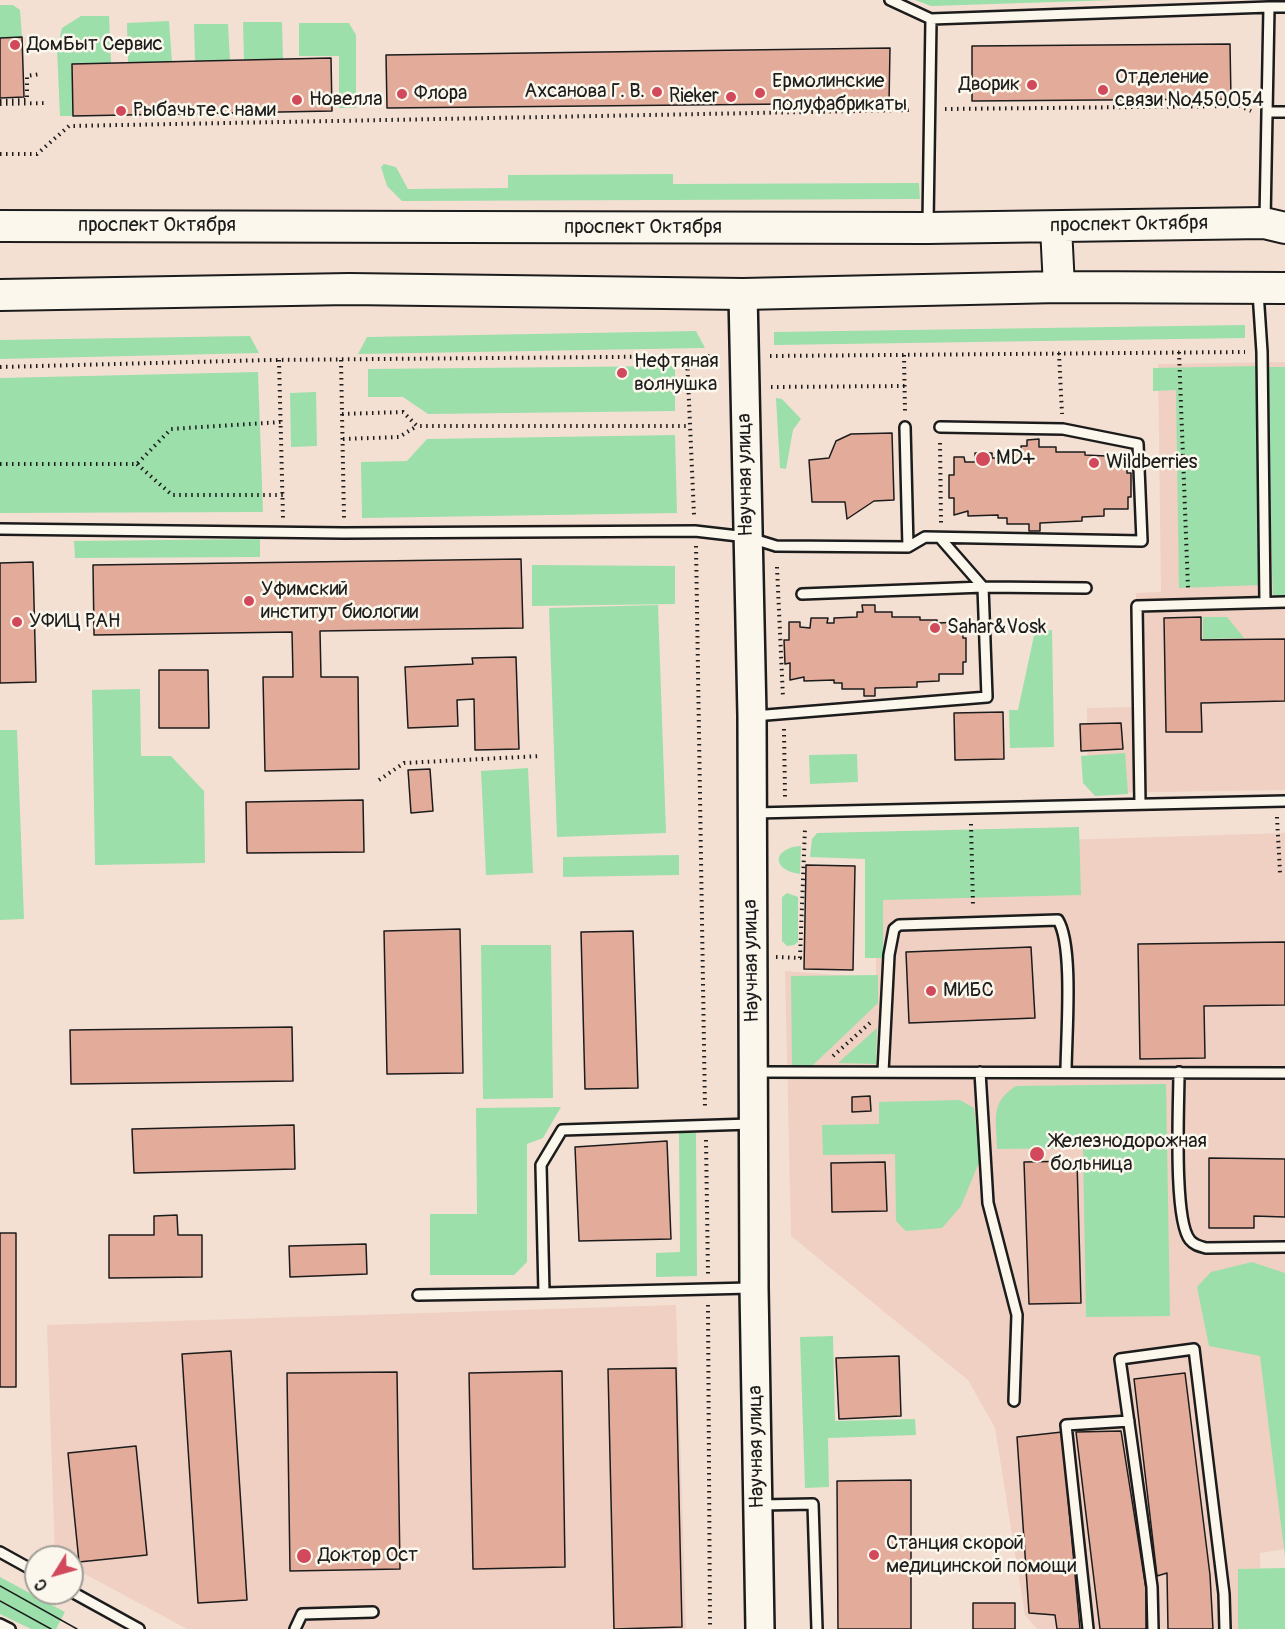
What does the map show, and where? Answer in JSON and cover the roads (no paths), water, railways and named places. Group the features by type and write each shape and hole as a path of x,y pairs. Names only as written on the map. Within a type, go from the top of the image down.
{"main road":[{"name":"проспект Октября","path":"0,226 928,228 1275,225"},
{"path":"1056,227 1059,287"},
{"path":"0,295 349,289 742,294 1059,287 1272,288"}],"street":[{"name":"Научная улица","path":"742,294 757,356 747,537 752,716 754,1288 760,1629"}],"lane":[{"path":"890,0 931,19 1285,7"},
{"path":"1269,7 1267,115 1275,225"},
{"path":"928,228 931,19"},
{"path":"1267,115 1285,112"},
{"path":"1265,603 1262,352 1272,288"},
{"path":"905,427 908,547"},
{"path":"0,529 284,532 695,531 747,537 776,546 908,547 925,537 1142,541 1138,444 1063,429 940,427"},
{"path":"752,716 987,697 983,588 941,539"},
{"path":"802,594 983,588 1086,588"},
{"path":"1140,804 1137,606 1285,602"},
{"path":"752,813 1281,801"},
{"path":"883,1072 886,1008 894,929 899,925 1058,920 1064,930 1066,1072"},
{"path":"753,1072 1285,1073"},
{"path":"980,1072 988,1203 1017,1315 1014,1401"},
{"path":"1179,1072 1181,1210 1189,1239 1196,1246 1206,1248 1285,1247"},
{"path":"544,1293 541,1165 562,1130 754,1124"},
{"path":"418,1295 754,1288"},
{"path":"1153,1629 1152,1587 1120,1359 1194,1349 1224,1594 1225,1629"},
{"path":"1088,1629 1066,1425 1128,1421"},
{"path":"758,1505 813,1504 817,1629"},
{"path":"0,1552 24,1565"},
{"path":"84,1599 139,1629"},
{"path":"295,1629 302,1614 373,1612"},
{"path":"0,1624 10,1629"}],"tram line":[{"path":"0,1586 77,1629"},
{"path":"0,1601 51,1629"}],"place":[{"name":"ДомБыт Сервис","path":"15,45"},
{"name":"Дворик","path":"1032,85"},
{"name":"Отделение связи №450054","path":"1103,90"},
{"name":"Ахсанова Г. В.","path":"657,92"},
{"name":"Ермолинские полуфабрикаты","path":"760,93"},
{"name":"Флора","path":"402,94"},
{"name":"Rieker","path":"731,97"},
{"name":"Новелла","path":"297,100"},
{"name":"Рыбачьте с нами","path":"121,111"},
{"name":"Нефтяная волнушка","path":"622,373"},
{"name":"MD+","path":"983,459"},
{"name":"Wildberries","path":"1094,463"},
{"name":"Уфимский институт биологии","path":"249,601"},
{"name":"УФИЦ РАН","path":"17,622"},
{"name":"Sahar&Vosk","path":"935,628"},
{"name":"МИБС","path":"931,991"},
{"name":"Железнодорожная больница","path":"1037,1154"},
{"name":"Станция скорой медицинской помощи","path":"874,1555"},
{"name":"Доктор Ост","path":"304,1556"}]}
